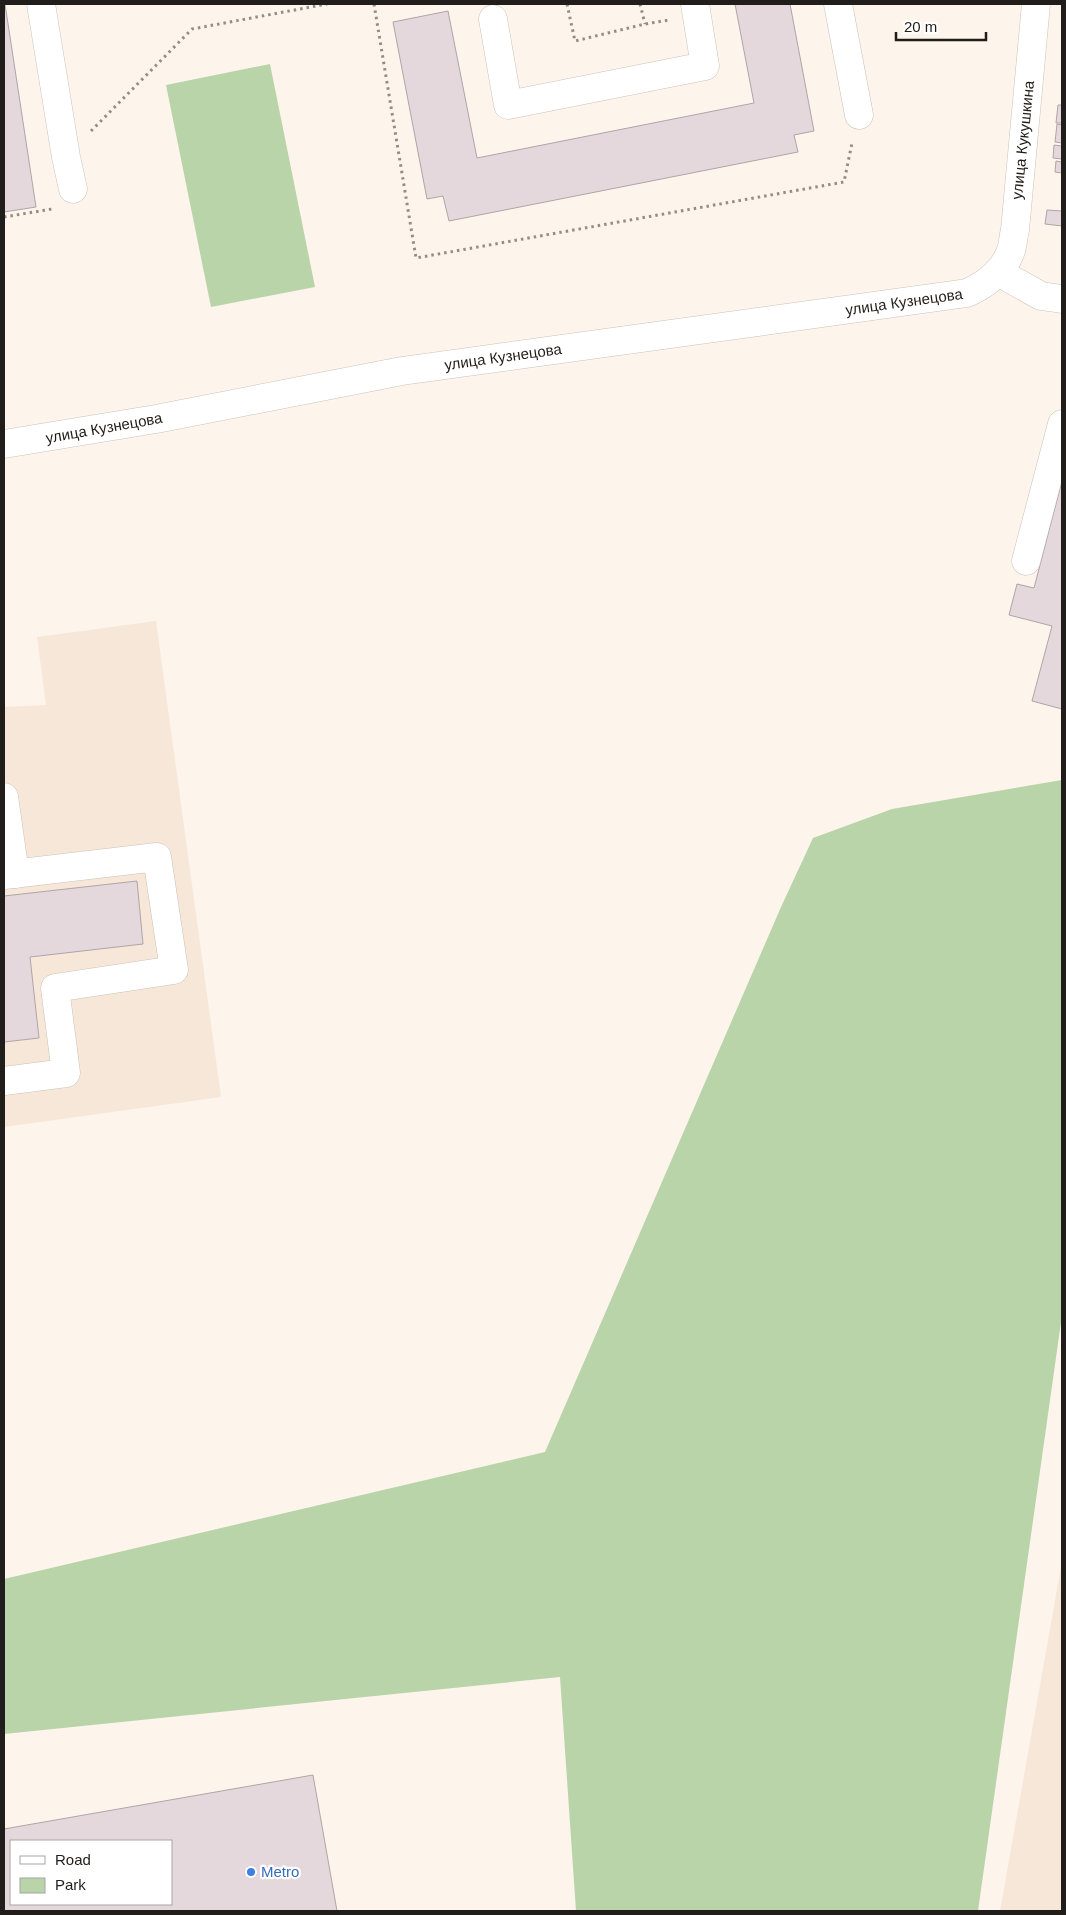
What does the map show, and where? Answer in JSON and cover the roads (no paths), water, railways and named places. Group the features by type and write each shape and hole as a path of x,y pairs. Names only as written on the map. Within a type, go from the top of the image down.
{"street":[{"path":"41,4 73,189"},
{"path":"838,4 859,115"},
{"name":"улица Кукушкина","path":"998,272 1011,253 1015,230 1036,4"},
{"path":"493,18 508,105 706,66 696,9"},
{"path":"998,272 1041,296 1062,299"},
{"name":"улица Кузнецова","path":"4,444 156,419 402,371 967,293 984,285 998,272"},
{"path":"1026,561 1062,424"},
{"path":"4,797 9,875 157,857 174,970 55,988 66,1073 4,1081"}],"place":[{"name":"Metro","path":"251,1872"}]}
